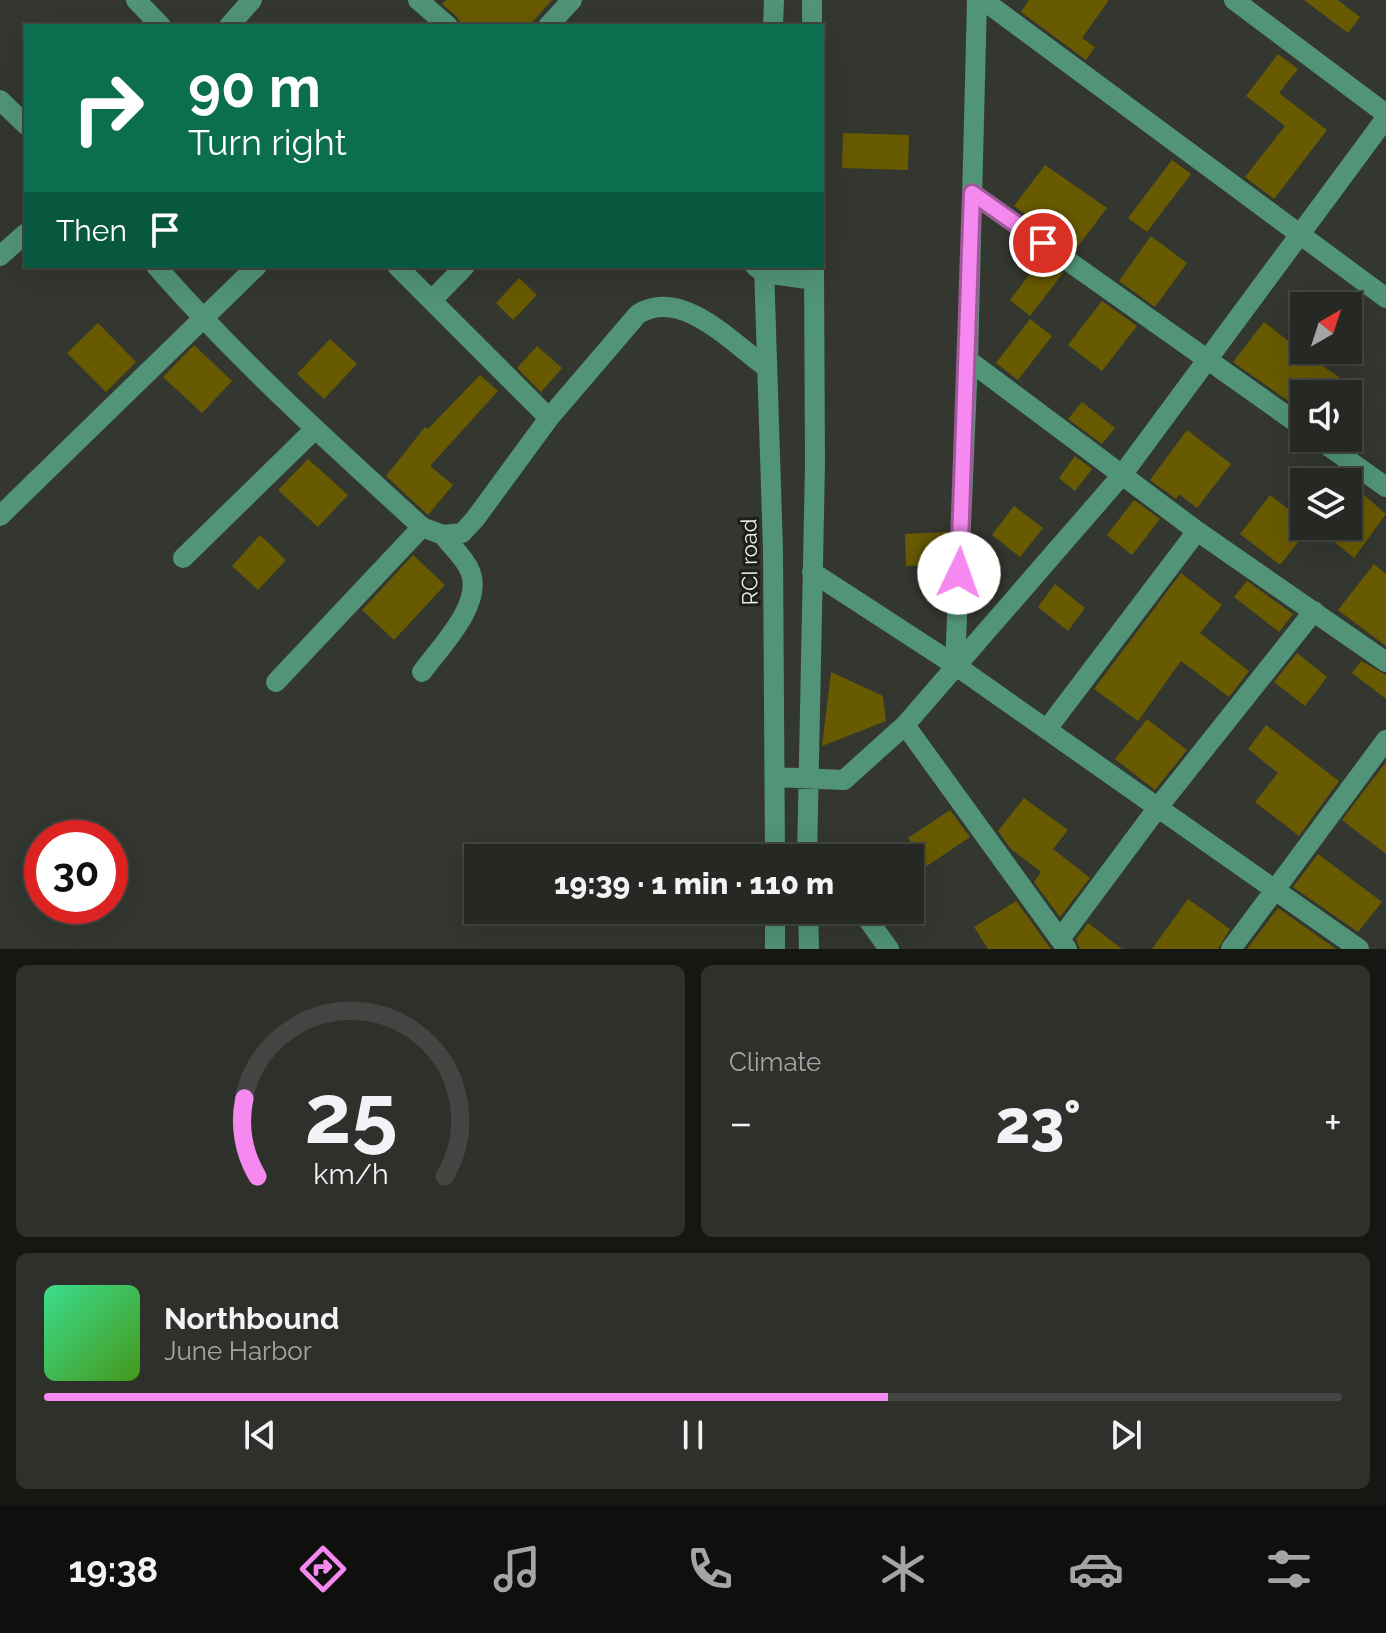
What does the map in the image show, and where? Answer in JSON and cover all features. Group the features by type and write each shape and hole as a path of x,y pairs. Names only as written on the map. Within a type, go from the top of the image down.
{"street":[{"path":"136,0 159,24"},
{"path":"231,24 252,0"},
{"path":"418,0 446,24"},
{"path":"550,24 572,0"},
{"path":"773,24 774,0"},
{"path":"812,0 812,24"},
{"path":"955,665 968,360 977,0"},
{"path":"983,0 1386,298"},
{"path":"775,777 844,780 905,725 1122,475 1210,361 1386,116 1234,0"},
{"path":"0,100 24,123"},
{"path":"972,193 1290,418"},
{"path":"0,256 24,235"},
{"path":"158,268 205,321 315,429 422,527 443,535 462,533 475,519 549,418 638,314 652,305 666,304 686,310 767,368"},
{"path":"0,516 205,321 255,268"},
{"path":"399,268 549,418"},
{"path":"432,300 463,268"},
{"path":"761,268 814,273 806,844"},
{"name":"RCI road","path":"761,268 773,550 775,844"},
{"path":"968,360 1197,531 1386,662"},
{"path":"183,558 315,429"},
{"path":"1337,452 1386,487"},
{"path":"276,682 422,527"},
{"path":"1047,729 1197,531"},
{"path":"422,672 469,604 473,588 470,570 443,535"},
{"path":"812,572 955,665 1359,949"},
{"path":"905,725 1064,944 1159,806 1314,611"},
{"path":"1231,949 1386,740"},
{"path":"806,834 813,844"},
{"path":"775,924 775,949"},
{"path":"808,924 809,949"},
{"path":"871,924 889,949"}],"building":[{"path":"446,0 552,0 531,24 460,24 442,4"},
{"path":"1029,0 1109,0 1082,38 1095,47 1086,60 1021,12"},
{"path":"1304,0 1338,0 1360,17 1348,33"},
{"path":"1278,54 1298,69 1279,93 1327,130 1274,199 1245,177 1285,126 1246,96"},
{"path":"843,133 909,135 908,170 842,168"},
{"path":"1172,160 1191,174 1147,232 1128,218"},
{"path":"1045,165 1107,208 1075,250 1014,206"},
{"path":"1151,236 1187,263 1155,307 1119,281"},
{"path":"1042,258 1063,273 1030,316 1010,300"},
{"path":"519,278 537,295 513,320 496,303"},
{"path":"1102,301 1137,326 1102,371 1068,345"},
{"path":"1030,319 1052,336 1018,380 996,363"},
{"path":"1264,322 1290,342 1290,364 1320,364 1343,380 1290,380 1290,402 1233,362"},
{"path":"98,323 136,362 106,392 67,353"},
{"path":"330,339 357,364 324,399 297,374"},
{"path":"194,345 232,381 202,413 163,377"},
{"path":"537,346 562,368 541,392 517,368"},
{"path":"480,375 498,391 430,466 453,485 428,515 386,476 425,427 428,429"},
{"path":"1082,402 1115,428 1102,444 1068,419"},
{"path":"1187,430 1231,464 1197,508 1179,494 1176,499 1150,480"},
{"path":"1075,456 1092,469 1075,491 1059,478"},
{"path":"308,459 348,495 318,527 278,490"},
{"path":"1270,495 1290,510 1290,540 1300,540 1280,565 1240,534"},
{"path":"1364,495 1386,514 1354,558 1333,541 1362,540"},
{"path":"1134,500 1160,519 1132,555 1107,535"},
{"path":"1014,506 1043,528 1020,557 992,535"},
{"path":"948,532 946,565 906,566 905,534"},
{"path":"260,535 286,560 258,590 232,566"},
{"path":"413,555 445,585 394,640 362,610"},
{"path":"1374,564 1386,574 1386,646 1338,610"},
{"path":"1181,573 1222,605 1200,633 1249,671 1229,697 1181,661 1138,721 1094,689"},
{"path":"1247,581 1293,614 1279,632 1234,597"},
{"path":"1055,584 1085,608 1068,631 1038,607"},
{"path":"1297,653 1327,677 1305,706 1274,682"},
{"path":"1361,661 1386,675 1386,699 1352,673"},
{"path":"831,672 883,696 886,721 822,746"},
{"path":"1147,719 1187,750 1155,790 1115,759"},
{"path":"1266,725 1339,781 1299,836 1255,802 1278,773 1248,749"},
{"path":"1386,762 1386,854 1342,820"},
{"path":"1024,798 1068,830 1053,849 1090,878 1060,917 1034,882 1041,872 1010,848 998,831"},
{"path":"950,810 970,837 927,866 924,844 912,844 908,838"},
{"path":"1318,854 1382,902 1358,932 1293,887"},
{"path":"1188,899 1230,929 1218,949 1152,949"},
{"path":"1016,901 1051,949 988,949 974,927"},
{"path":"1278,908 1336,949 1247,949"},
{"path":"1088,923 1122,949 1080,949 1076,939"}],"route":[{"path":"959,573 972,193 1043,243"}]}
